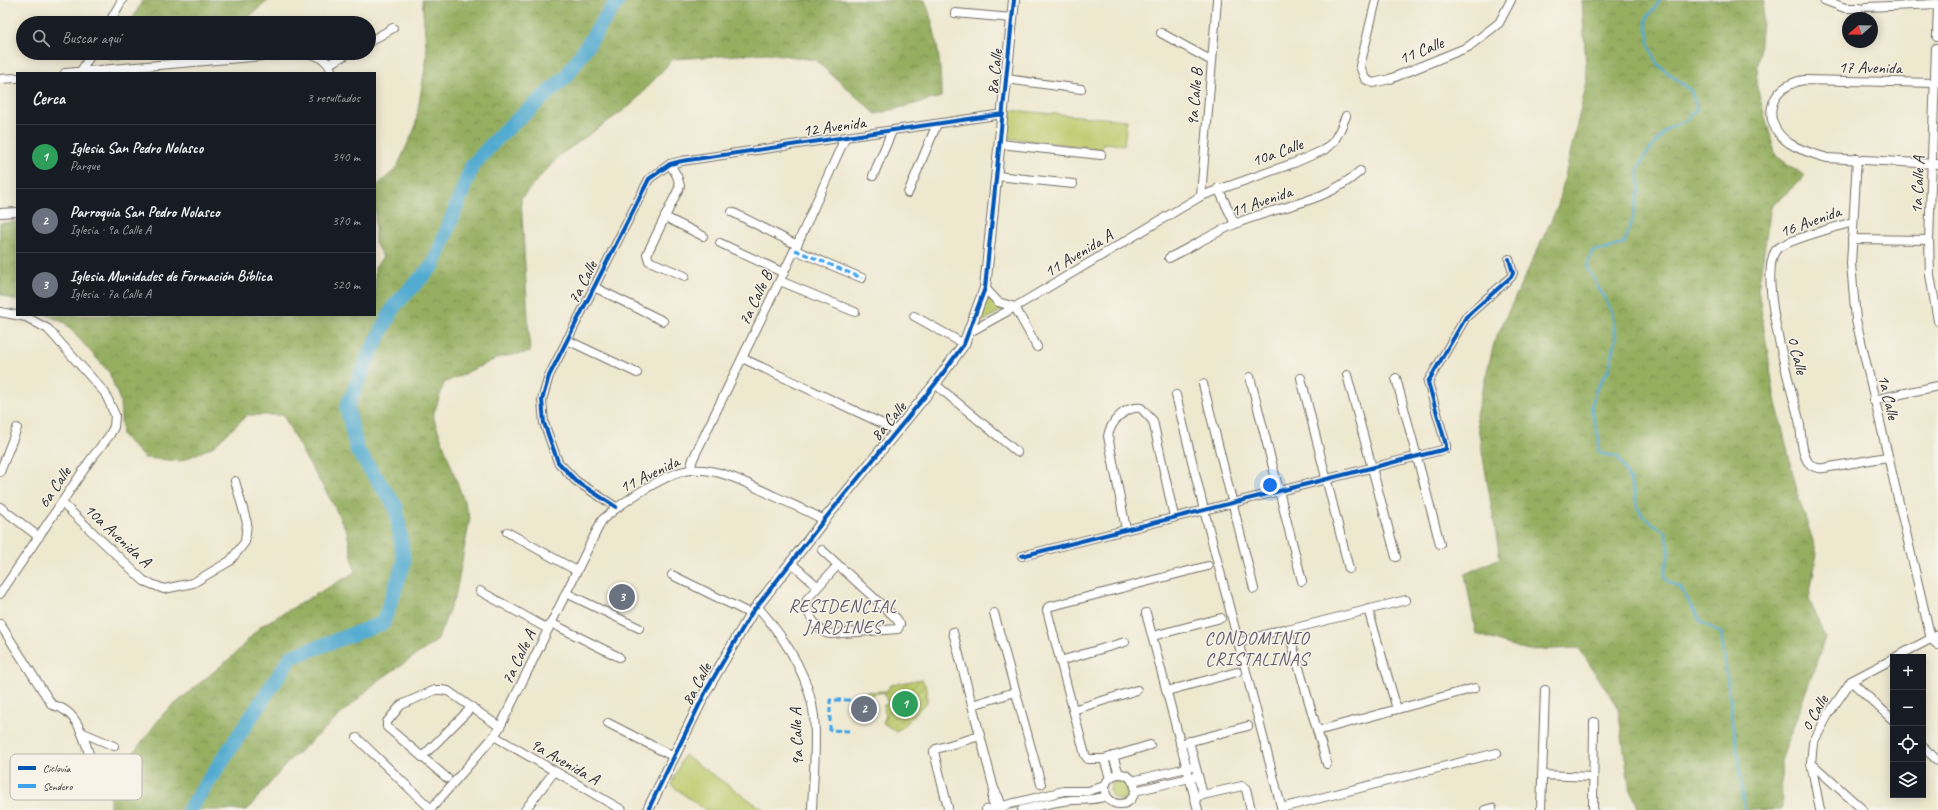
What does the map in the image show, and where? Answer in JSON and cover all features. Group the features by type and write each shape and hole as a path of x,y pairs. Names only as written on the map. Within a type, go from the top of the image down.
{"street":[{"path":"113,16 122,0"},
{"name":"8a Calle","path":"652,808 674,757 707,689 754,610 790,562 896,430 939,387 964,344 985,288 1014,0"},
{"name":"9a Calle B","path":"1201,196 1217,0"},
{"name":"11 Calle","path":"1376,0 1360,66 1365,79 1373,83 1390,79 1468,47 1499,23 1511,0"},
{"path":"1824,0 1845,8 1938,4 1937,37"},
{"path":"955,13 1012,18"},
{"path":"376,38 393,28"},
{"path":"1161,33 1212,61"},
{"name":"1a Calle A","path":"1936,48 1936,164 1929,240 1930,275 1938,321"},
{"path":"81,72 88,60"},
{"path":"81,72 219,60"},
{"path":"324,60 327,62 332,72"},
{"path":"327,62 332,60"},
{"path":"0,79 16,78"},
{"path":"1006,79 1081,89"},
{"name":"17 Avenida","path":"1857,158 1827,158 1804,151 1789,143 1776,130 1771,116 1778,92 1794,82 1804,80 1936,83"},
{"name":"12 Avenida","path":"670,164 694,159 1003,114"},
{"name":"10a Calle","path":"1201,196 1218,188 1294,163 1324,150 1334,141 1346,116"},
{"path":"908,193 937,124"},
{"path":"873,176 892,131"},
{"name":"7a Calle B","path":"690,470 693,459 782,277 846,138"},
{"path":"1000,144 1101,155"},
{"path":"1857,158 1936,164"},
{"name":"1a Calle","path":"1857,158 1851,264 1856,320 1887,457 1935,637"},
{"path":"670,164 677,176 680,186 647,254 647,258 649,261 685,276"},
{"name":"7a Calle","path":"544,423 542,400 549,376 649,179 670,164"},
{"name":"11 Avenida","path":"1169,258 1235,224 1322,195 1346,183 1360,170"},
{"path":"997,176 1073,184"},
{"path":"1218,188 1235,224"},
{"name":"11 Avenida A","path":"968,333 1015,307 1201,196"},
{"path":"0,213 16,212"},
{"path":"732,212 796,247 862,278"},
{"path":"665,217 703,236"},
{"name":"16 Avenida","path":"1777,249 1795,241 1853,222"},
{"name":"16 Avenida","path":"1852,239 1929,240"},
{"path":"720,243 782,277 855,312"},
{"name":"0 Calle","path":"1777,249 1772,258 1770,271 1776,328 1807,460 1811,466 1824,468 1887,457"},
{"path":"1022,556 1446,449 1428,382 1466,318 1511,277 1513,273 1509,259"},
{"path":"594,288 663,321"},
{"path":"985,288 998,302 1015,307 1037,347"},
{"name":"6a Calle","path":"0,312 16,315"},
{"name":"6a Calle","path":"0,594 114,427 115,415 105,393 48,329 26,317 21,316"},
{"path":"914,316 964,344"},
{"path":"568,340 637,373"},
{"path":"742,358 896,430"},
{"path":"1347,375 1396,557"},
{"path":"1250,376 1302,581"},
{"path":"1301,378 1349,569"},
{"path":"1396,378 1440,544"},
{"path":"1203,384 1254,589"},
{"path":"1873,400 1938,386"},
{"path":"939,387 1017,452"},
{"path":"1176,395 1281,809 1497,753"},
{"path":"1126,529 1108,436 1112,424 1117,418 1129,409 1135,407 1141,408 1153,421 1174,517"},
{"name":"11 Avenida","path":"544,423 550,444 558,462 576,481 616,507 671,476 690,470 729,475 824,520"},
{"path":"0,472 17,428"},
{"name":"10a Avenida A","path":"62,503 144,581 164,589 193,582 230,561 245,542 247,523 235,481"},
{"path":"0,507 39,537"},
{"name":"7a Calle A","path":"430,810 494,736 500,727 602,520 616,507"},
{"path":"507,532 577,571"},
{"path":"822,550 837,566 899,621 900,624 898,629 825,633 820,630 806,604 807,599 817,586 837,566"},
{"path":"790,562 817,586"},
{"path":"1150,745 1104,759 1088,759 1085,755 1047,610 1048,607 1208,566"},
{"path":"672,575 754,610"},
{"path":"480,590 549,626 619,657"},
{"path":"566,593 639,628"},
{"path":"1238,643 1283,629 1288,630 1406,600"},
{"path":"1368,609 1397,709"},
{"name":"9a Calle A","path":"754,610 778,631 797,662 814,714 812,810"},
{"path":"994,613 1040,784"},
{"path":"1146,614 1198,810"},
{"path":"1153,636 1221,618"},
{"path":"0,624 52,705 61,707 70,713 77,723 88,754"},
{"path":"1288,630 1327,764"},
{"path":"953,632 994,789 996,807 1064,791 1088,791 1105,786"},
{"path":"1902,654 1935,637 1938,645"},
{"path":"1060,661 1125,642"},
{"name":"0 Calle","path":"1820,810 1811,763 1814,743 1829,713 1851,681 1890,660"},
{"path":"1167,691 1237,672"},
{"path":"1851,681 1890,717"},
{"path":"1317,731 1475,688"},
{"path":"447,778 387,727 386,722 401,704 435,690 448,691 472,706 500,727"},
{"path":"1073,710 1137,690"},
{"path":"1541,810 1545,690"},
{"path":"972,704 1015,692"},
{"path":"422,757 472,706"},
{"path":"1593,810 1594,722"},
{"path":"608,723 674,757"},
{"path":"1180,744 1248,726"},
{"path":"80,732 114,746"},
{"name":"9a Avenida A","path":"494,736 622,810"},
{"path":"948,808 934,752 936,749 980,736"},
{"path":"357,738 430,810"},
{"path":"1189,741 1203,795"},
{"path":"1926,751 1938,761"},
{"path":"1113,756 1119,774"},
{"path":"1104,759 1110,778"},
{"path":"1132,781 1194,762"},
{"path":"1811,763 1863,810"},
{"path":"526,810 554,772"},
{"path":"1119,774 1128,777 1132,781 1135,791 1128,806 1117,807 1106,796 1105,786 1110,778 1119,774"},
{"path":"1542,775 1593,777"},
{"path":"1135,791 1198,776"},
{"path":"1194,797 1242,786 1246,789 1251,810"},
{"path":"1022,810 1073,799 1087,801 1106,796"}],"green space":[{"path":"143,0 269,0 250,16 134,16"},
{"path":"422,0 925,0 933,24 938,48 941,97 876,114 815,60 768,53 673,59 631,105 560,155 521,198 530,352 500,357 444,383 433,416 470,518 456,593 437,641 379,680 289,761 247,810 110,810 110,800 142,800 142,754 133,754 164,713 234,655 261,626 355,572 347,532 332,502 304,455 283,415 247,415 214,446 181,461 144,458 122,435 120,401 109,372 65,323 49,316 376,316 376,266 383,257 376,245 376,186 396,169 415,128 427,56"},
{"path":"1582,0 1764,0 1756,84 1776,156 1805,176 1771,207 1758,289 1774,394 1799,499 1817,553 1809,599 1825,638 1781,761 1782,810 1639,810 1629,785 1618,708 1579,648 1525,650 1476,634 1465,574 1500,558 1476,415 1495,340 1558,206 1587,82"},
{"path":"1008,110 1127,120 1124,145 1103,143 1102,149 1007,138"},
{"path":"16,222 16,301 0,294 0,223"},
{"path":"988,297 1004,309 978,324"},
{"path":"922,679 927,689 927,702 897,732 883,723 886,715 883,706 888,703 884,692 873,694 865,699 864,692 887,691 890,685"},
{"path":"684,755 764,810 705,810 671,785"},
{"path":"1120,780 1127,783 1130,790 1127,797 1120,800 1113,797 1110,790 1113,783"}],"waterway":[{"path":"189,810 291,657 383,623 404,563 396,507 357,450 347,407 367,360 394,306 434,264 472,166 501,134 566,77 619,0"},
{"path":"1660,0 1646,19 1649,43 1656,63 1691,91 1697,109 1687,120 1668,128 1645,156 1638,170 1640,187 1632,222 1624,243 1607,249 1592,251 1587,267 1612,312 1616,339 1609,369 1596,390 1591,408 1599,439 1599,453 1618,457 1635,494 1637,507 1643,516 1665,532 1669,551 1665,568 1665,577 1672,584 1680,587 1701,622 1721,633 1745,810"}],"marked path":[{"path":"795,250 862,278"},
{"path":"849,731 830,730 830,700 851,700"}],"cycle path":[{"path":"648,810 707,689 751,614 824,520 935,384 964,344 985,288 1014,0"},
{"path":"616,507 576,481 558,462 544,423 542,400 549,376 649,179 670,164 682,161 1003,114"},
{"path":"1022,556 1446,449 1428,382 1466,317 1511,277 1513,273 1509,259"}],"place":[{"name":"Iglesia Munidades de Formación Bíblica","path":"622,597"},
{"name":"Iglesia San Pedro Nolasco","path":"905,704"},
{"name":"Parroquia San Pedro Nolasco","path":"864,709"}],"district":[{"name":"RESIDENCIAL JARDINES","path":"843,616"},
{"name":"CONDOMINIO CRISTALINAS","path":"1257,648"}]}
